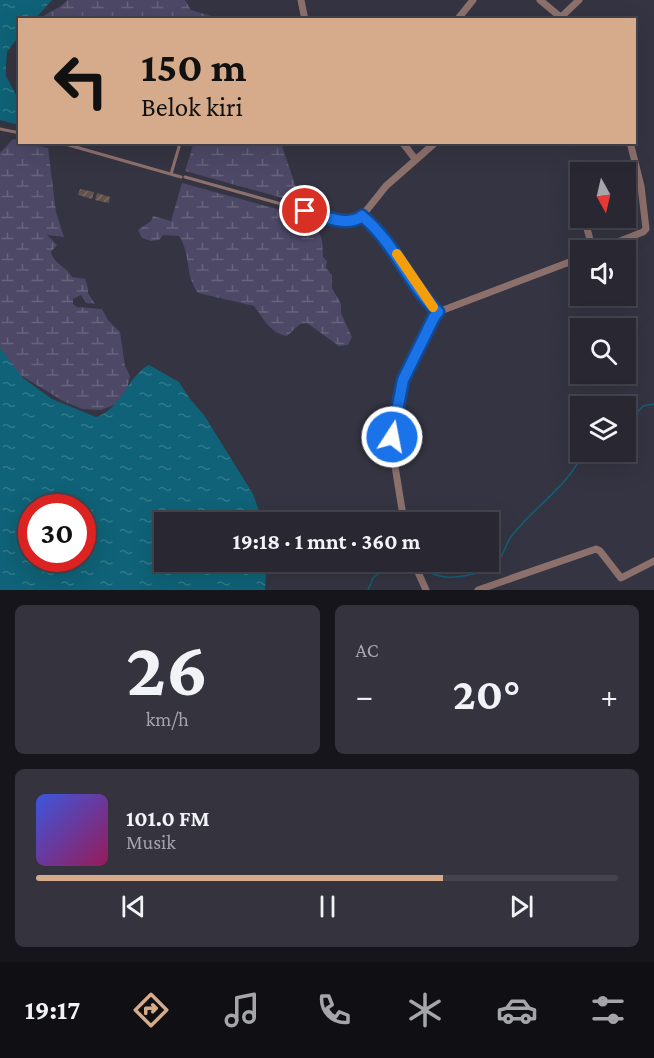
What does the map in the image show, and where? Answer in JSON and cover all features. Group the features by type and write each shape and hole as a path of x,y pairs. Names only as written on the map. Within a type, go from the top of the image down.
{"street":[{"path":"301,0 305,18"},
{"path":"459,18 473,0"},
{"path":"540,0 560,18"},
{"path":"562,18 579,0"},
{"path":"404,144 416,160"},
{"path":"434,144 386,186 362,216 388,241 414,282 438,312"},
{"path":"622,240 646,229 641,186 630,144"},
{"path":"403,512 392,437 403,380 434,317 438,312 570,262"},
{"path":"478,590 596,549 621,578 654,561"},
{"path":"417,572 426,590"}],"lane":[{"path":"0,129 18,133"},
{"path":"65,144 342,221 357,220 362,216"},
{"path":"171,174 178,144"}],"green space":[{"path":"67,0 185,0 191,10 218,18 42,18"},
{"path":"13,139 18,140 18,144 48,148 56,212 64,237 47,235 57,245 51,252 55,260 72,277 85,279 88,293 95,304 86,303 81,295 73,299 73,304 77,307 102,309 108,320 120,332 125,366 130,376 127,389 119,403 101,410 82,409 63,401 12,370 0,352 0,153"},
{"path":"193,144 281,144 301,202 297,202 185,171"},
{"path":"182,183 314,219 322,240 323,257 327,261 326,268 332,275 332,288 341,304 341,313 352,337 348,345 339,346 307,323 300,324 287,336 281,334 268,325 254,306 198,293 191,278 185,249 179,236 163,235 159,240 151,241 142,238 138,230 151,221 153,216 171,221"}],"water":[{"path":"0,0 52,0 36,18 18,18 18,37 7,52 6,76 18,98 18,125 0,120"},
{"path":"0,348 23,378 52,399 96,417 112,407 141,370 149,365 179,382 204,415 253,494 259,512 154,512 154,572 266,572 265,590 0,590"}],"building":[{"path":"80,189 94,192 92,199 78,195"},
{"path":"97,193 110,197 109,203 95,200"}],"waterway":[{"path":"636,414 643,406 654,404"},
{"path":"499,560 509,540 519,527 561,485 577,462"},
{"path":"368,590 373,578 381,572"},
{"path":"429,572 452,577 481,572"}],"slow traffic":[{"path":"397,254 433,307"}],"route":[{"path":"305,211 349,222 362,216 374,225 388,241 432,307 438,312 403,380 392,437"}]}
